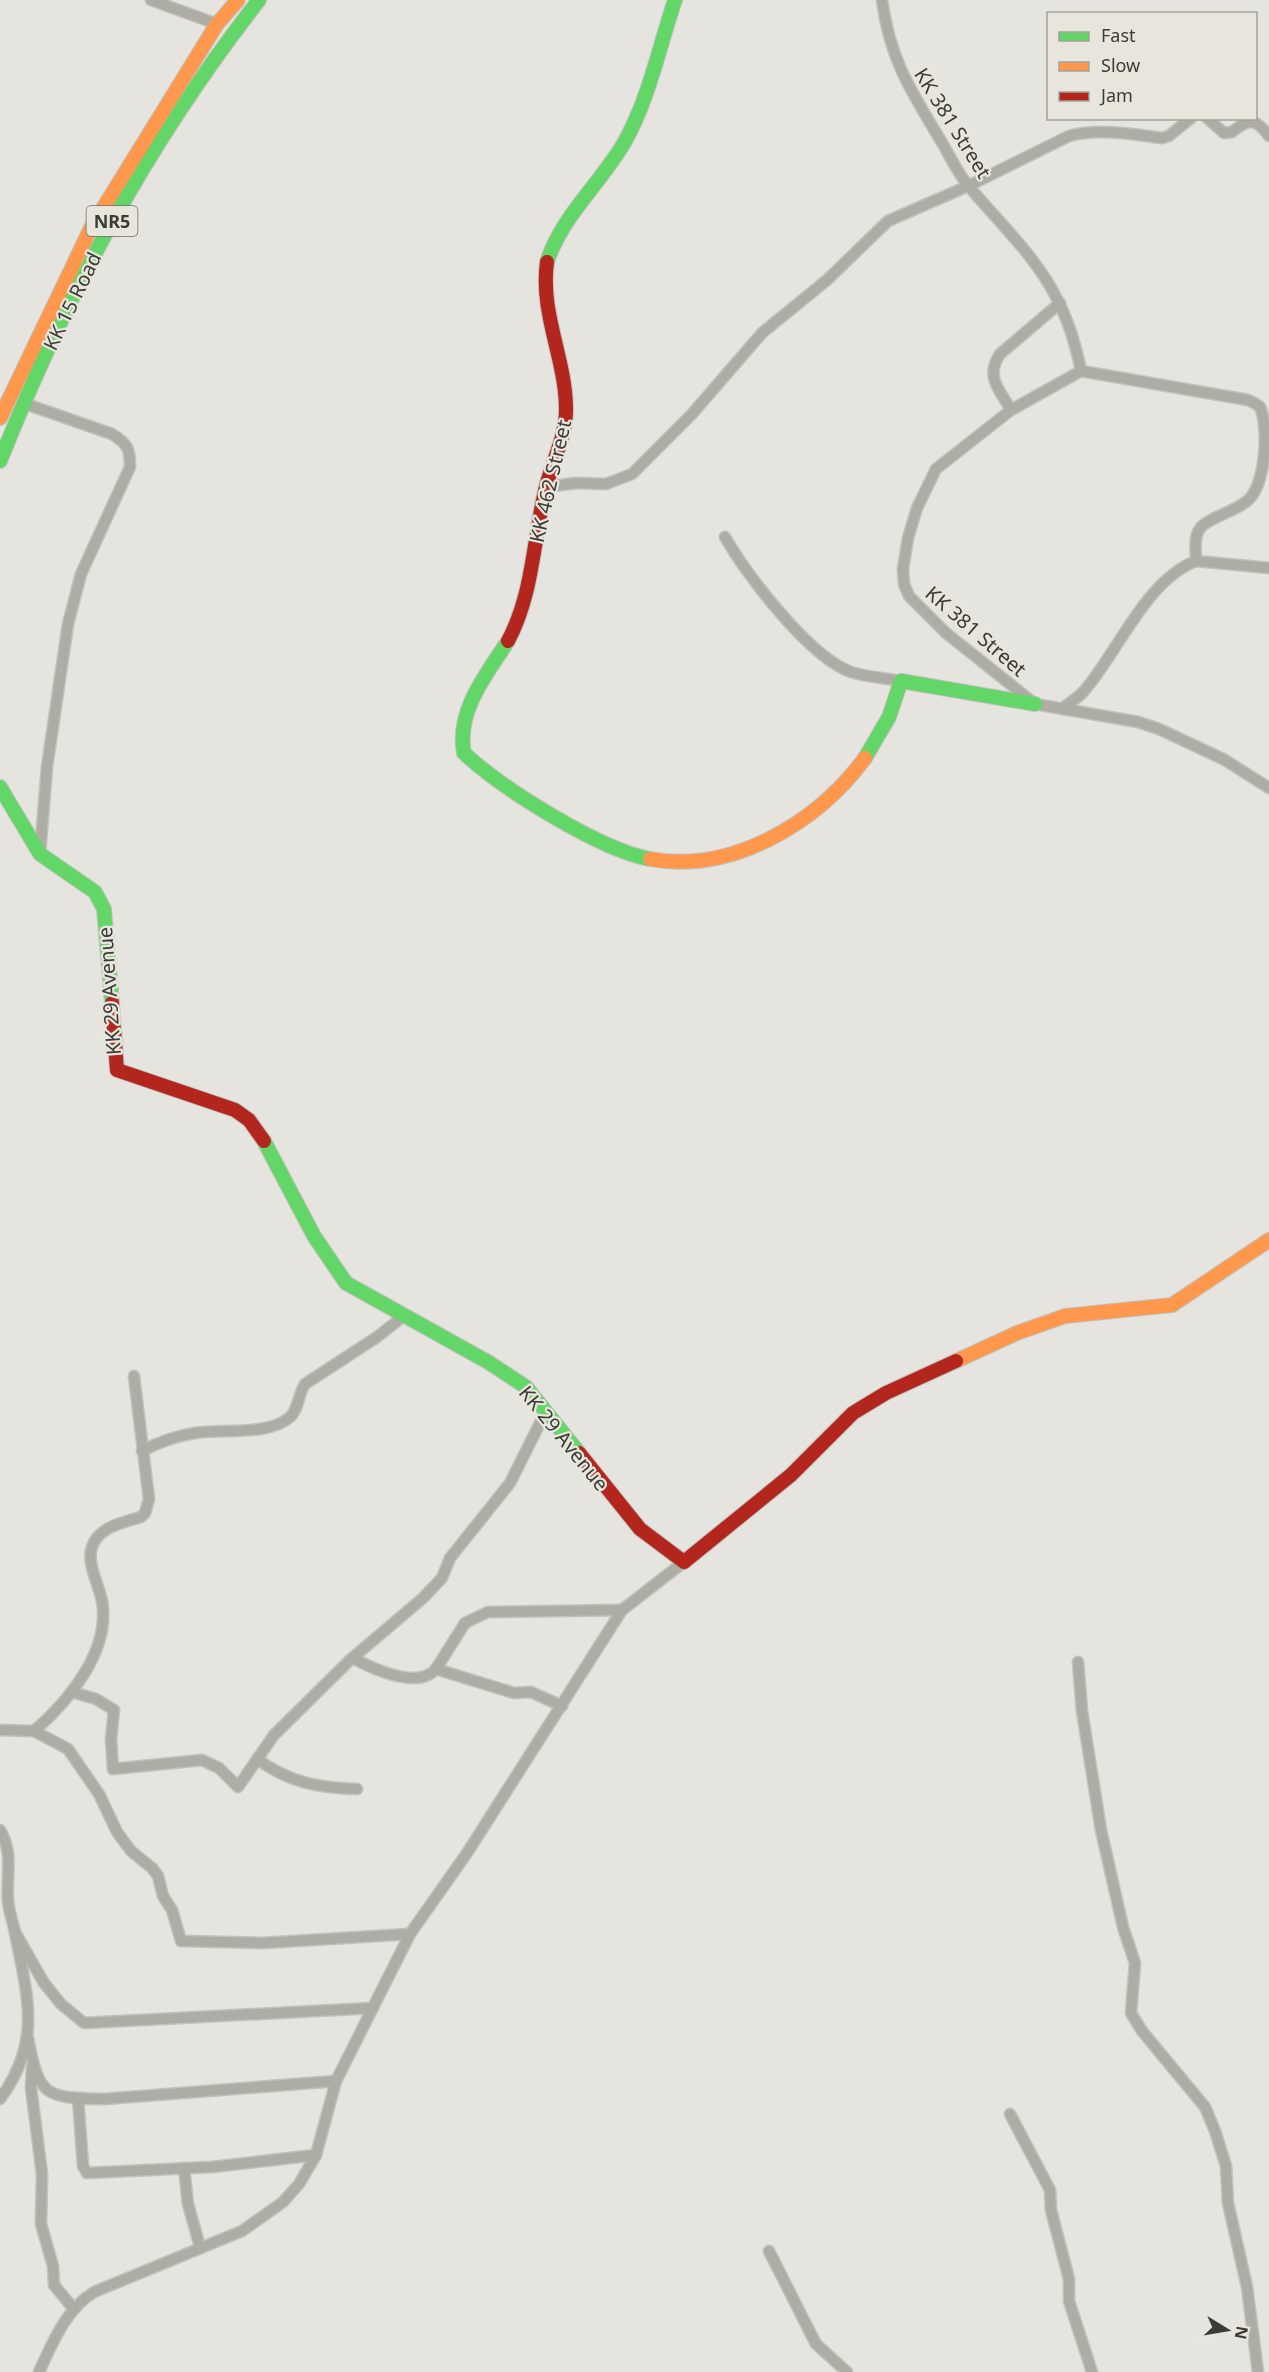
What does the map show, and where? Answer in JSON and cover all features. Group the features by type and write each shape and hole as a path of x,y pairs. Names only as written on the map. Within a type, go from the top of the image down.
{"main road":[{"name":"KK 15 Road","path":"0,418 91,228 146,135 217,24 238,0"},
{"name":"KK 15 Road","path":"0,461 23,404 82,276 134,182 216,54 259,0"},
{"name":"KK 462 Street","path":"675,0 636,120 619,150 550,250 544,295 566,409 563,432 546,487 521,615 501,655 469,707 462,725 460,744 472,761 558,817 612,846 656,860 706,860 733,854 781,834 838,789 865,760 882,735 895,708 901,681"},
{"path":"8,398 23,404"},
{"path":"901,681 1035,704"},
{"name":"KK 29 Avenue","path":"0,787 40,854 95,892 100,899 104,909 114,1065 117,1070 235,1110 249,1120 261,1137 314,1236 340,1275 360,1293 405,1315 526,1388 545,1413 559,1426 604,1488 640,1529 684,1562"},
{"path":"684,1562 791,1475 853,1413 886,1393 1017,1333 1065,1316 1172,1305 1269,1240"}],"street":[{"path":"151,0 217,24"},
{"name":"KK 381 Street","path":"882,0 890,44 902,76 968,186 1016,237 1043,273 1060,303 1075,340 1081,371 1011,410 945,460 928,481 908,538 903,569 904,584 909,596 925,615 1035,704 1159,729 1225,760 1269,788"},
{"path":"546,487 576,483 606,484 632,474 692,414 762,333 827,280 882,227 902,213 968,186 1069,136 1087,131 1104,131 1162,138 1169,136 1189,120"},
{"path":"1209,120 1224,133 1232,132 1241,123 1248,121 1257,124 1269,136"},
{"path":"1011,410 992,376 994,363 1000,354 1060,303"},
{"path":"1081,371 1224,395 1248,400 1259,406 1266,419 1268,456 1263,475 1248,501 1202,526 1196,538 1196,561"},
{"path":"23,404 112,434 125,442 130,450 130,467 81,574 68,624 47,767 40,854"},
{"path":"725,537 772,602 824,655 850,671 901,681"},
{"path":"1062,709 1082,693 1159,588 1183,566 1196,561 1269,568"},
{"path":"142,1451 162,1440 193,1433 264,1430 286,1420 292,1416 300,1391 305,1384 377,1337 405,1315"},
{"path":"34,1731 72,1692 94,1652 103,1619 102,1603 90,1558 92,1546 107,1529 145,1513 149,1499 134,1376"},
{"path":"72,1692 96,1699 114,1710 111,1739 113,1769 202,1760 219,1768 238,1787 274,1736 353,1658 442,1578 450,1558 510,1483 545,1413"},
{"path":"39,2372 73,2308 94,2292 242,2231 283,2202 299,2184 316,2155 336,2081 410,1934 467,1853 622,1610 684,1562"},
{"path":"353,1658 379,1672 422,1678 430,1675 436,1669 465,1623 488,1611 622,1610"},
{"path":"1078,1662 1082,1712 1101,1830 1123,1927 1135,1963 1131,2013 1142,2031 1205,2108 1215,2131 1226,2166 1228,2203 1247,2287 1258,2372"},
{"path":"436,1669 514,1693 531,1692 562,1706"},
{"path":"0,1730 34,1731 68,1749 99,1794 117,1832 131,1851 158,1876 163,1896 172,1910 181,1941 262,1943 410,1934"},
{"path":"257,1759 275,1772 295,1781 330,1789 357,1789"},
{"path":"0,1830 5,1839 11,1865 9,1903 29,2017 27,2038 18,2071 0,2099"},
{"path":"15,1932 44,1983 61,2004 84,2023 373,2008"},
{"path":"27,2038 38,2080 47,2092 78,2098 104,2099 336,2081"},
{"path":"33,2062 31,2088 42,2174 41,2224 53,2266 54,2285 73,2308"},
{"path":"78,2098 82,2166 87,2173 184,2168 316,2155"},
{"path":"1010,2114 1050,2190 1051,2210 1069,2279 1069,2301 1092,2372"},
{"path":"184,2168 188,2204 200,2247"},
{"path":"769,2251 816,2344 846,2372"}],"traffic: fast":[{"path":"0,461 53,338 113,221 180,109 259,0"},
{"path":"547,262 562,230 614,158 633,126 647,91 675,0"},
{"path":"508,641 482,680 469,708 464,723 464,753 502,783 552,816 605,844 650,859"},
{"path":"865,758 889,717 901,681 1035,704"},
{"path":"0,787 40,854 95,892 104,909 112,1003"},
{"path":"264,1141 314,1236 346,1283 488,1362 526,1387 579,1453"}],"traffic: slow":[{"path":"0,418 91,228 217,24 238,0"},
{"path":"650,859 681,862 711,859 741,851 770,838 798,822 823,803 865,758"},
{"path":"956,1361 1017,1333 1065,1316 1172,1305 1269,1240"}],"traffic: jam":[{"path":"508,641 528,586 545,491 566,418 562,370 547,299 547,262"},
{"path":"112,1003 117,1070 235,1110 249,1120 264,1141"},
{"path":"579,1453 640,1529 684,1562 791,1475 853,1413 886,1393 956,1361"}]}
